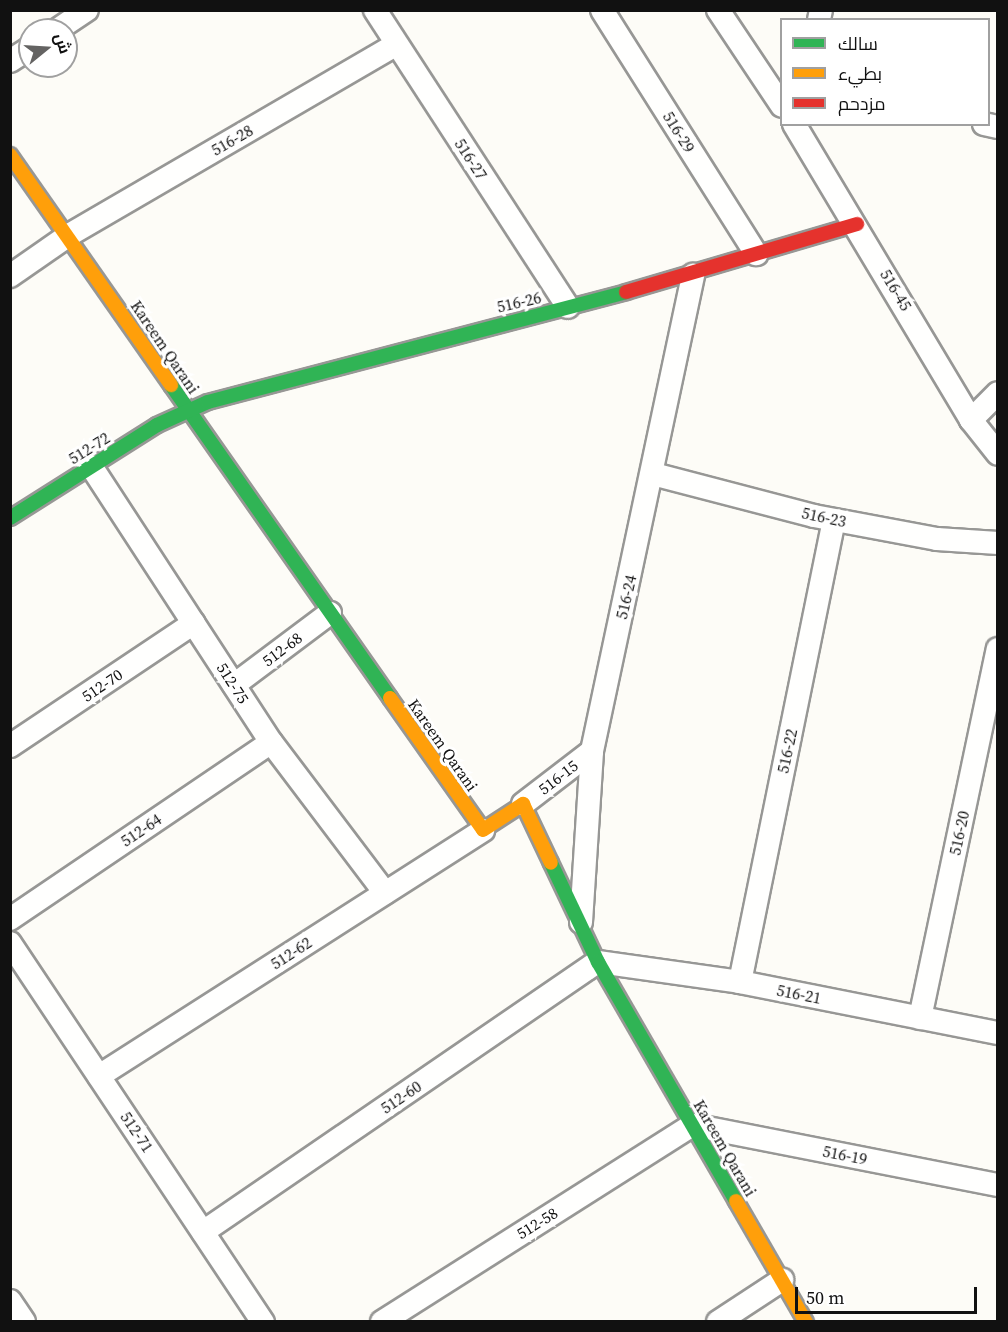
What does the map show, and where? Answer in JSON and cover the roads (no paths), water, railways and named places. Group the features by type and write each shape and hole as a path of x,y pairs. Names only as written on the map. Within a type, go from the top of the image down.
{"street":[{"name":"516-27","path":"375,10 568,307"},
{"name":"516-29","path":"602,10 756,254"},
{"path":"718,10 780,103"},
{"name":"516-28","path":"10,276 69,235 396,45"},
{"name":"516-45","path":"795,126 857,224 971,420 998,454"},
{"name":"Kareem Qarani","path":"10,155 69,235 188,411 483,830"},
{"name":"516-26","path":"188,411 428,341 693,274 857,224"},
{"name":"516-24","path":"581,922 592,751 653,474 693,274"},
{"path":"971,420 998,393"},
{"name":"512-72","path":"10,518 157,425 188,411"},
{"name":"512-75","path":"91,466 271,742 385,893"},
{"name":"516-23","path":"653,474 834,520 937,539 998,543"},
{"name":"516-22","path":"740,982 834,520"},
{"name":"512-68","path":"234,685 330,613"},
{"name":"512-70","path":"10,746 194,623"},
{"name":"516-20","path":"920,1018 998,649"},
{"name":"512-64","path":"10,919 271,742"},
{"name":"516-15","path":"523,804 592,751"},
{"path":"483,830 523,804"},
{"name":"Kareem Qarani","path":"523,804 598,962 806,1322"},
{"name":"512-62","path":"99,1076 483,830"},
{"name":"512-71","path":"10,943 263,1322"},
{"name":"516-21","path":"598,962 740,982 998,1033"},
{"name":"512-60","path":"203,1232 598,962"},
{"name":"516-19","path":"692,1125 998,1185"},
{"name":"512-58","path":"382,1322 692,1125"},
{"path":"718,1322 782,1280"}]}
